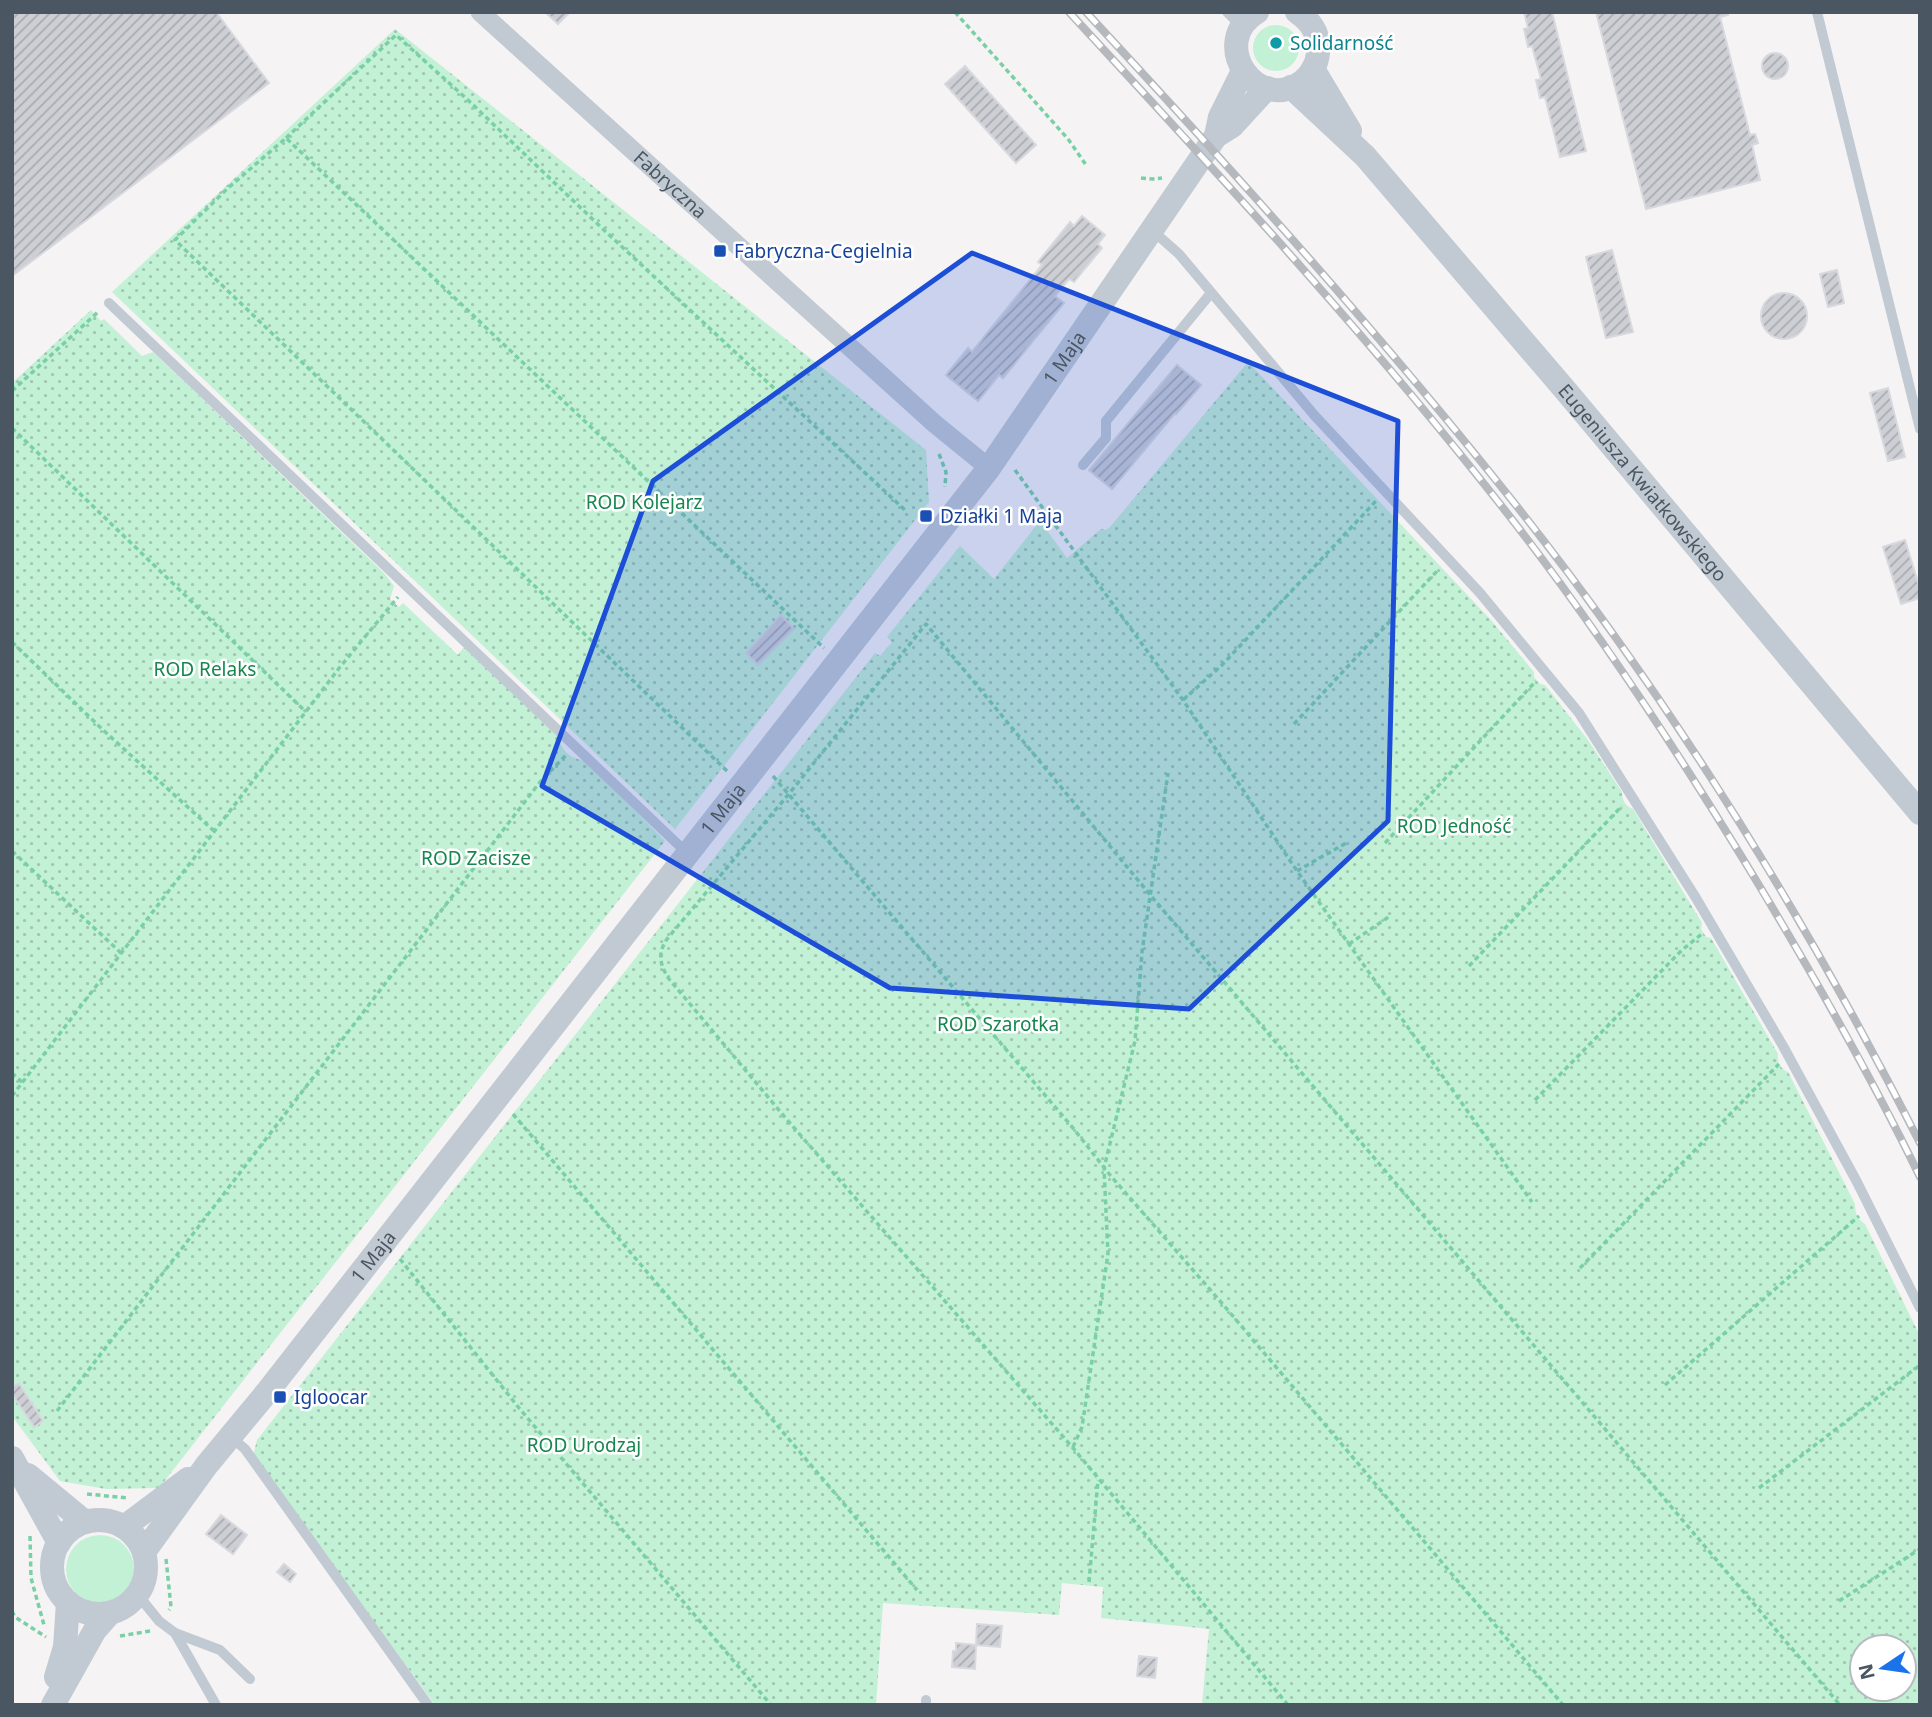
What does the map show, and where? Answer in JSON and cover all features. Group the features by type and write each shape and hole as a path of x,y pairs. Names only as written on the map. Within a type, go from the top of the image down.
{"street":[{"name":"Fabryczna","path":"480,12 935,424 995,460"},
{"path":"1297,12 1309,21 1316,32 1318,57 1313,69"},
{"path":"1242,17 1236,52 1243,71"},
{"name":"1 Maja","path":"1216,136 1279,88 1300,83 1313,69"},
{"name":"Eugeniusza Kwiatkowskiego","path":"1313,69 1365,156 1920,813"},
{"name":"1 Maja","path":"156,1550 206,1466 995,460 1216,136 1220,117 1243,71"},
{"name":"Eugeniusza Kwiatkowskiego","path":"1243,71 1249,79 1279,88 1365,156"},
{"path":"15,1462 85,1522"},
{"path":"15,1462 59,1544"},
{"name":"1 Maja","path":"124,1527 206,1466"},
{"path":"98,1520 124,1527 156,1550 138,1595 121,1609 110,1613 83,1612 68,1602 58,1589 53,1574 53,1558 59,1544 70,1530 85,1522 98,1520"},
{"path":"50,1705 65,1647 68,1602"},
{"path":"50,1705 95,1630 110,1613"}],"lane":[{"path":"1817,12 1920,429"},
{"path":"1153,231 1179,254 1315,416 1449,558 1547,671 1579,713 1713,926 1790,1059 1871,1209 1920,1308"},
{"path":"1083,466 1106,438 1106,421 1211,293"},
{"path":"109,303 687,853"},
{"path":"230,1437 245,1449 428,1705"},
{"path":"138,1595 159,1621 175,1633 220,1650 250,1679"},
{"path":"175,1633 216,1705"}],"path":[{"path":"954,12 1068,139 1086,165"},
{"path":"741,785 175,240 227,189 396,36 469,101 604,231 905,510"},
{"path":"286,138 838,662"},
{"path":"12,391 109,303"},
{"path":"12,428 306,712"},
{"path":"995,460 1182,700 1297,871 1532,1202"},
{"path":"1182,700 1222,665 1385,491"},
{"path":"1294,724 1449,558"},
{"path":"12,1096 306,712 407,587"},
{"path":"1288,1705 1073,1448 789,1122 662,969 661,947 667,939 926,624 1152,897 1840,1705"},
{"path":"12,642 214,831"},
{"path":"1385,843 1547,671"},
{"path":"57,1411 540,782 574,745"},
{"path":"758,763 775,778 1563,1705"},
{"path":"1073,1448 1082,1427 1108,1254 1104,1168 1135,1041 1142,952 1168,773"},
{"path":"1469,966 1632,795"},
{"path":"1297,871 1346,843"},
{"path":"12,851 121,953"},
{"path":"1349,944 1390,916"},
{"path":"1535,1100 1682,950 1713,926"},
{"path":"1580,1268 1779,1064 1790,1059"},
{"path":"12,1073 23,1083"},
{"path":"497,1097 917,1590"},
{"path":"1665,1385 1857,1216 1871,1209"},
{"path":"384,1241 519,1408 771,1705"},
{"path":"1759,1488 1920,1364"},
{"path":"1089,1582 1098,1478"},
{"path":"82,1493 132,1498"},
{"path":"12,1611 15,1617 47,1638 31,1577 31,1530"},
{"path":"1839,1601 1920,1549"},
{"path":"156,1550 167,1571 171,1607"}],"highlighted area":[{"path":"972,253 1398,421 1388,821 1189,1009 890,988 542,786 653,481"}],"green space":[{"path":"1276,25 1292,32 1299,48 1292,64 1276,71 1260,64 1253,48 1260,32"},
{"name":"ROD Kolejarz","path":"395,29 926,450 929,502 675,829 112,292"},
{"path":"91,310 142,356 153,352 385,574 394,586 390,599 399,607 403,603 458,655 464,647 557,736 567,753 586,761 665,841 159,1488 106,1489 60,1481 12,1416 12,383"},
{"path":"1248,362 1490,619 1534,672 1534,677 1540,684 1545,685 1588,740 1622,792 1624,802 1633,809 1702,923 1701,929 1706,937 1711,938 1778,1054 1780,1065 1788,1072 1855,1204 1857,1216 1865,1224 1920,1336 1920,1705 1202,1705 1209,1629 1101,1618 1103,1587 1062,1583 1059,1615 883,1603 876,1705 435,1705 253,1456 257,1440 875,653 880,656 892,642 887,637 960,546 994,579 1040,521 1067,558 1101,529 1106,530"},
{"path":"100,1535 113,1537 124,1545 132,1556 132,1582 124,1593 113,1601 100,1603 87,1601 76,1593 68,1582 66,1569 68,1556 76,1545 87,1537"}],"building":[{"path":"12,12 216,12 269,83 12,276"},
{"path":"545,12 570,12 558,24"},
{"path":"1524,12 1552,12 1586,151 1560,157 1545,97 1540,98 1536,80 1541,79 1532,46 1528,47 1524,29 1528,28"},
{"path":"1596,12 1728,12 1728,15 1720,17 1750,135 1755,134 1758,143 1752,145 1760,180 1646,209"},
{"path":"1775,53 1784,57 1788,66 1784,75 1775,79 1766,75 1762,66 1766,57"},
{"path":"965,66 1036,145 1016,163 945,84"},
{"path":"1082,216 1105,235 1098,244 1102,248 1074,282 1069,279 1055,296 1064,303 1003,378 999,375 978,401 946,375 968,348 972,352 1042,265 1038,262 1070,222 1074,226"},
{"path":"1612,250 1633,332 1606,338 1586,257"},
{"path":"1837,270 1844,303 1828,307 1820,274"},
{"path":"1784,293 1800,300 1807,316 1800,332 1784,339 1768,332 1761,316 1768,300"},
{"path":"1177,365 1201,385 1112,489 1089,470"},
{"path":"1888,388 1905,457 1888,461 1870,393"},
{"path":"1905,540 1920,589 1920,598 1901,604 1883,547"},
{"path":"781,615 794,629 758,665 746,653"},
{"path":"19,1383 43,1421 34,1427 12,1394 12,1387"},
{"path":"221,1515 247,1535 233,1554 206,1534"},
{"path":"284,1564 296,1574 290,1582 277,1572"},
{"path":"977,1624 1002,1626 1000,1647 976,1645"},
{"path":"956,1643 976,1645 975,1669 952,1667"},
{"path":"1139,1656 1157,1658 1155,1678 1137,1676"}],"railway":[{"path":"1069,12 1241,199 1353,326 1462,456 1577,607 1667,738 1773,909 1860,1060 1920,1177"},
{"path":"1086,12 1362,319 1519,509 1576,583 1631,659 1735,816 1831,977 1920,1143"}],"place":[{"name":"Solidarność","path":"1276,43"},
{"name":"Fabryczna-Cegielnia","path":"720,251"},
{"name":"Działki 1 Maja","path":"926,516"},
{"name":"Igloocar","path":"280,1397"}],"park label":[{"name":"ROD Relaks","path":"205,669"},
{"name":"ROD Jedność","path":"1454,826"},
{"name":"ROD Zacisze","path":"476,858"},
{"name":"ROD Szarotka","path":"998,1024"},
{"name":"ROD Urodzaj","path":"584,1445"}]}
